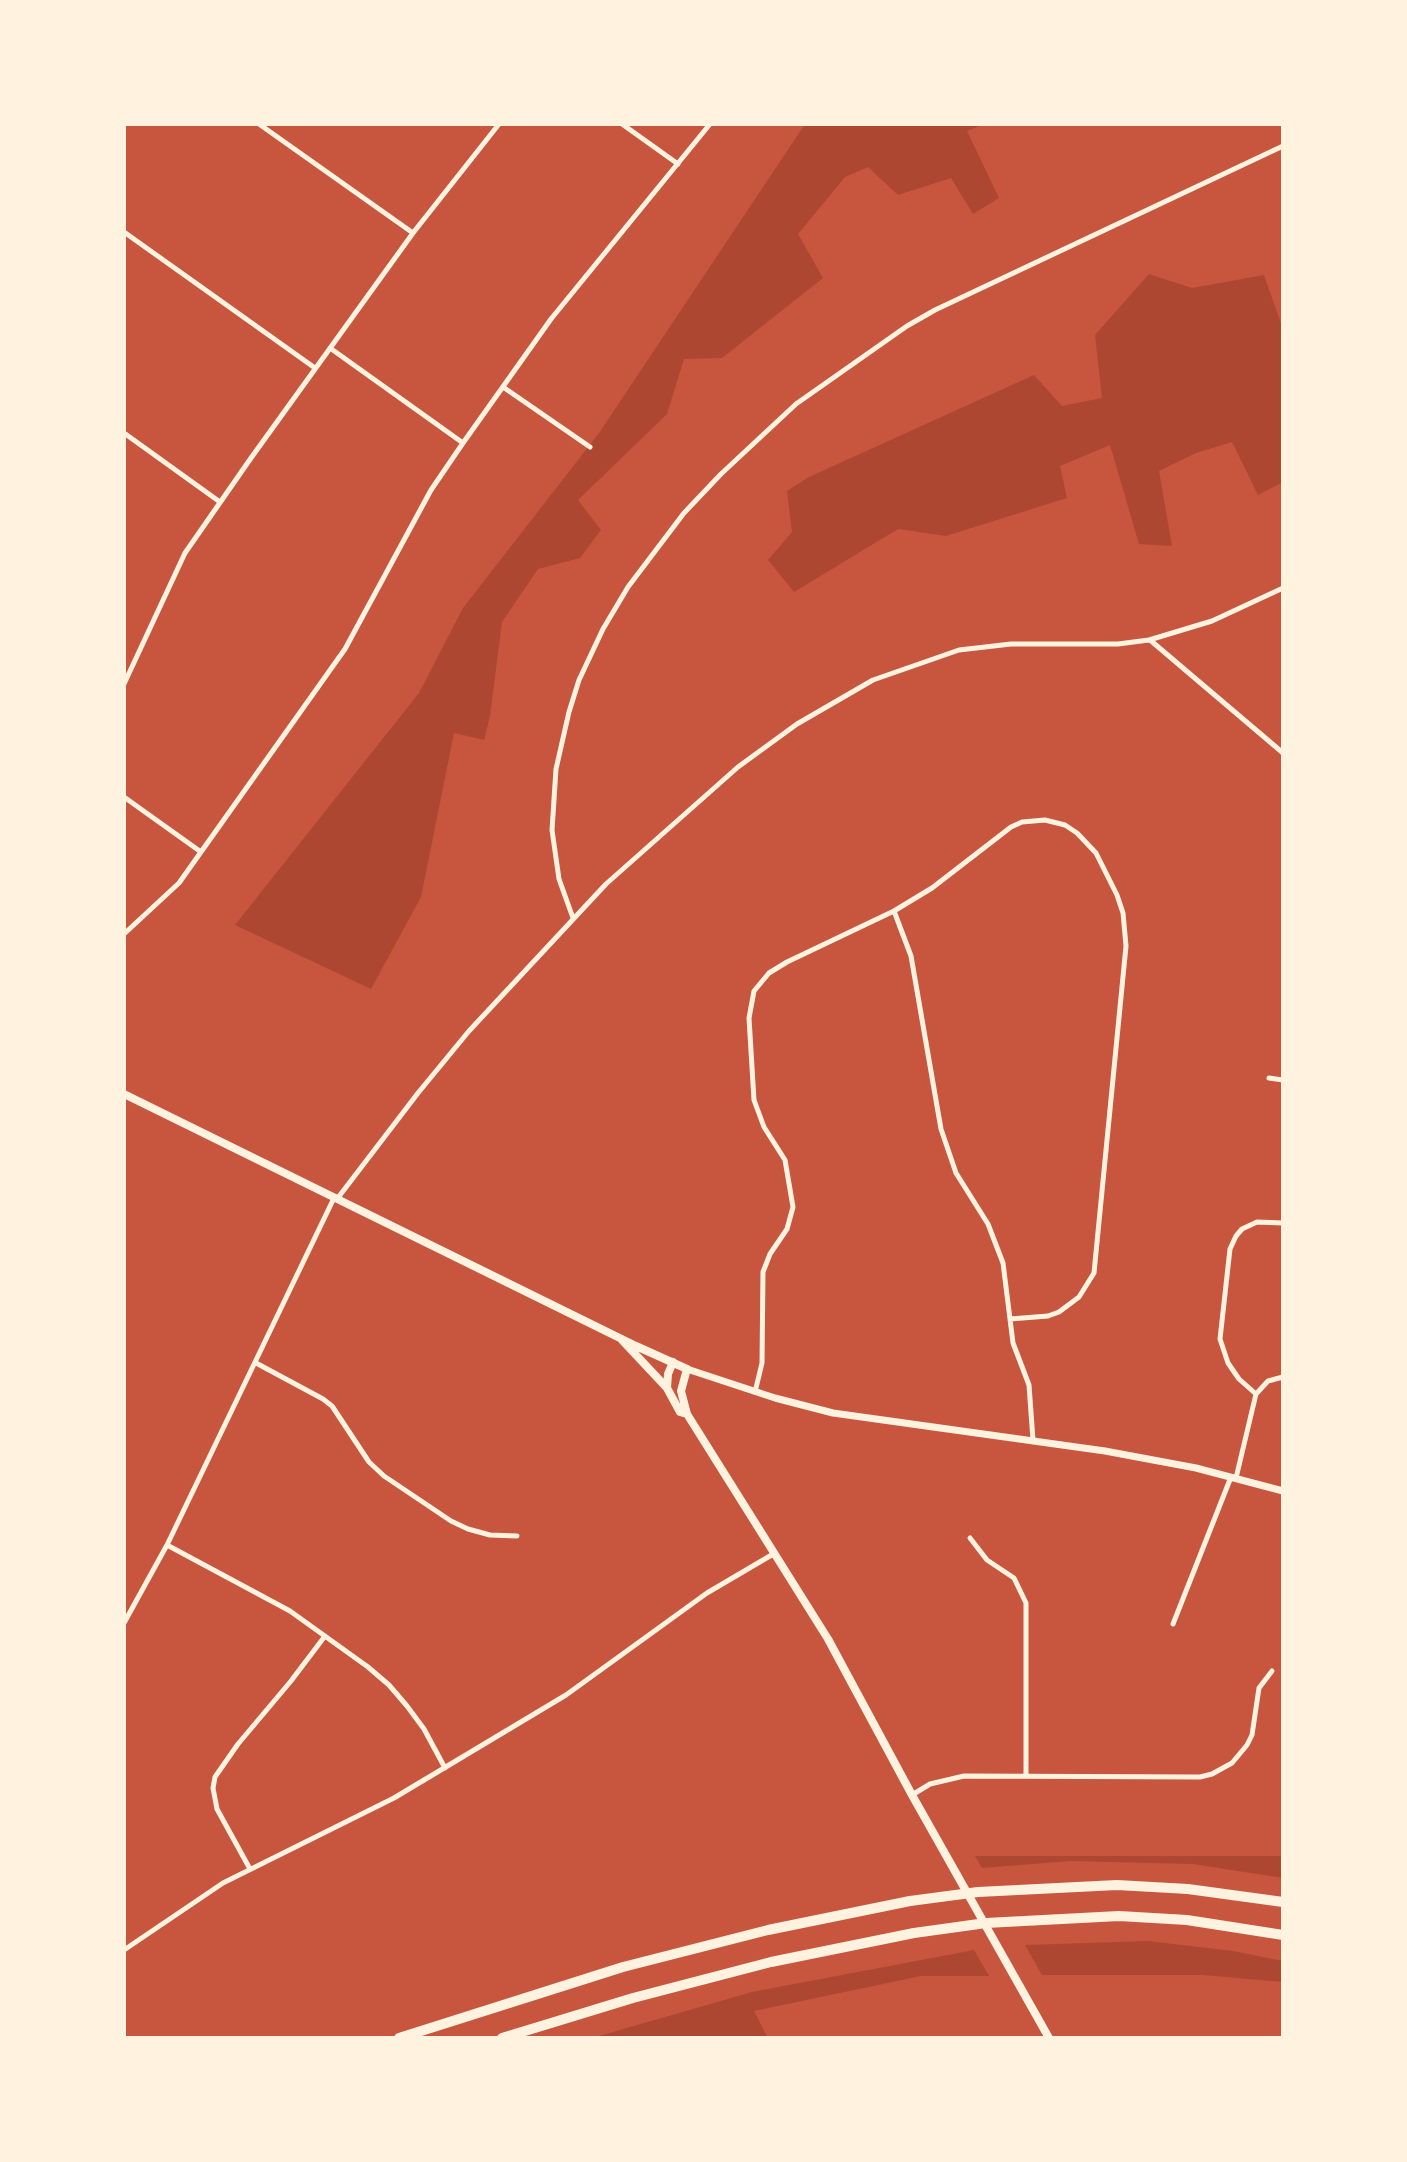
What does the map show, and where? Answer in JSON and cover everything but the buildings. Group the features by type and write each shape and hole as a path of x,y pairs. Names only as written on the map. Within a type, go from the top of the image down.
{"highway":[{"path":"399,2038 540,1991 638,1963 768,1930 910,1901 1046,1886 1117,1885 1188,1889 1283,1902"},
{"path":"502,2038 633,1998 771,1962 914,1933 986,1923 1119,1916 1187,1920 1283,1935"}],"main road":[{"path":"124,1094 687,1369 681,1391 687,1414 828,1639 1049,2038"},
{"path":"622,1339 667,1388 680,1412 687,1414"},
{"path":"667,1388 673,1362"}],"street":[{"path":"259,124 413,233"},
{"path":"124,684 178,566 220,502 413,233 499,124"},
{"path":"622,124 678,164"},
{"path":"124,934 171,892 345,649 431,490 551,319 710,124"},
{"path":"573,918 559,879 552,830 556,769 569,712 590,654 628,587 693,503 796,404 907,326 1283,146"},
{"path":"124,232 315,368"},
{"path":"330,348 463,443"},
{"path":"503,387 590,447"},
{"path":"124,433 220,502"},
{"path":"124,1623 167,1545 336,1199 469,1031 573,918 664,830 738,767 797,724 856,688 922,662 968,649 1011,644 1118,644 1149,640 1212,621 1283,588"},
{"path":"1149,640 1283,753"},
{"path":"124,797 201,852"},
{"path":"755,1392 762,1363 763,1272 770,1254 787,1229 793,1207 785,1160 764,1127 754,1100 749,1018 751,1002 760,981 778,968 894,911 932,888 1011,827 1033,820 1045,820 1065,825 1088,842 1106,870 1123,913 1126,946 1094,1273 1079,1297 1059,1312 1048,1316 1010,1319"},
{"path":"894,911 911,956 941,1129 956,1173 988,1224 1005,1277 1013,1343 1029,1385 1033,1441"},
{"path":"1269,1078 1283,1080"},
{"path":"1256,1394 1239,1379 1221,1348 1230,1249 1236,1236 1248,1225 1267,1221 1283,1223"},
{"path":"256,1363 332,1406 369,1462 395,1484 468,1529 490,1535 517,1536"},
{"path":"687,1369 755,1392 833,1413 1105,1451 1234,1477 1283,1491"},
{"path":"1173,1624 1234,1477 1256,1394 1268,1381 1283,1377"},
{"path":"970,1538 987,1560 1014,1578 1026,1603 1026,1776"},
{"path":"167,1545 260,1593 325,1636 389,1685 424,1729 445,1768"},
{"path":"124,1950 223,1883 394,1798 566,1695 684,1608 776,1552"},
{"path":"250,1869 217,1809 213,1788 215,1777 220,1766 325,1636"},
{"path":"912,1795 930,1784 964,1776 1200,1777 1223,1770 1241,1755 1252,1735 1259,1688 1272,1671"}],"shaded area":[{"path":"805,124 984,124 967,131 999,198 973,214 951,178 898,195 868,167 845,177 798,234 823,278 722,358 684,359 667,414 578,500 601,530 580,558 538,569 502,622 484,740 454,733 421,897 371,989 235,925 419,693 463,608 599,433"},
{"path":"1149,274 1192,288 1264,275 1283,329 1283,482 1258,495 1232,442 1196,453 1159,471 1172,546 1139,544 1110,445 1060,466 1067,498 946,536 898,529 794,592 768,560 792,532 787,491 809,477 1034,375 1062,406 1102,398 1095,335"},
{"path":"975,1856 1283,1856 1283,1878 1193,1864 1071,1861 982,1868"},
{"path":"1148,1941 1233,1951 1283,1961 1283,1982 1203,1975 1042,1975 1025,1945"},
{"path":"974,1950 989,1976 921,1976 754,2011 768,2038 592,2038 752,1992"}]}
